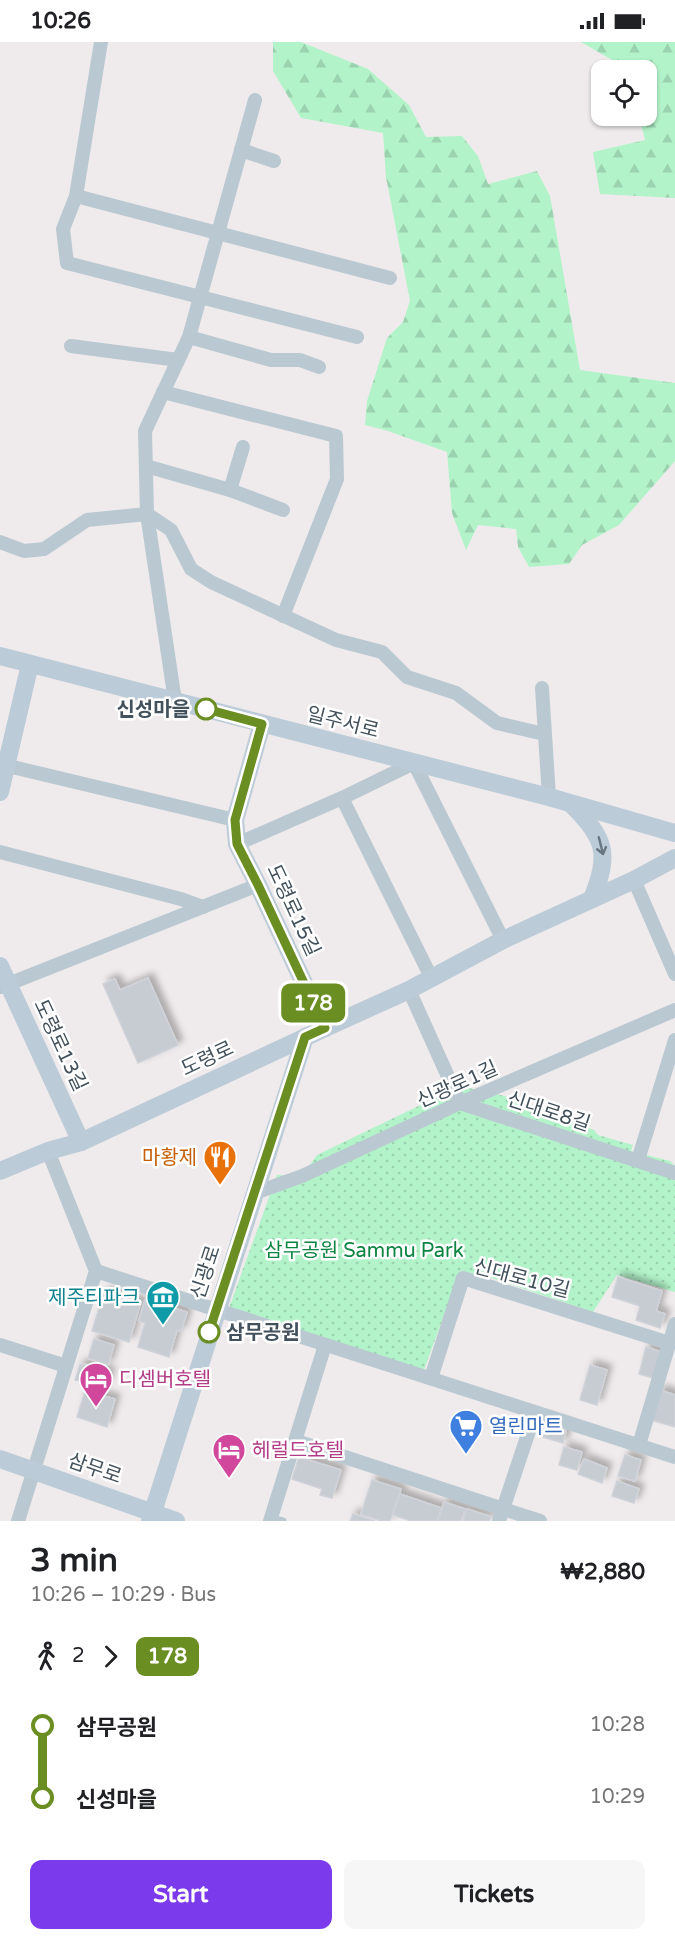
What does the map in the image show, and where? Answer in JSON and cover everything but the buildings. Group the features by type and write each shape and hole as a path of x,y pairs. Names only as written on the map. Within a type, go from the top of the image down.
{"main road":[{"name":"일주서로","path":"0,656 549,797 675,833"},
{"path":"0,792 3,765 30,664"},
{"name":"도령로15길","path":"262,724 235,820 237,844 325,1028"},
{"path":"570,803 588,821 602,844 603,866 592,899"},
{"name":"도령로","path":"0,1172 48,1151 81,1142 409,990 503,940 634,880 675,858"},
{"name":"도령로13길","path":"0,966 4,985 81,1142"},
{"name":"신광로","path":"151,1517 305,1037"},
{"name":"삼무로","path":"0,1459 151,1517 176,1521"}],"street":[{"path":"100,42 76,196 63,230 67,263 357,337"},
{"path":"175,701 147,514 145,431 189,337 255,100"},
{"path":"241,150 274,161"},
{"path":"76,196 390,278"},
{"path":"189,337 271,360 300,360 319,367"},
{"path":"71,346 178,360"},
{"path":"163,392 336,436 337,479 283,616"},
{"path":"230,490 243,447"},
{"path":"146,466 230,490 283,510"},
{"path":"0,542 24,551 44,549 87,520 147,514 171,530 191,569 211,582 336,640 382,652 407,677 456,693 497,723 544,734"},
{"path":"542,688 549,797"},
{"path":"237,844 342,798 414,763 503,940"},
{"path":"3,765 235,820"},
{"path":"342,798 432,979"},
{"path":"0,852 181,899 202,907"},
{"path":"634,880 675,974"},
{"path":"4,985 258,885"},
{"path":"409,990 460,1103"},
{"name":"신광로1길","path":"255,1193 302,1176 460,1103 675,1010"},
{"path":"638,1160 675,1040"},
{"name":"신대로8길","path":"460,1103 675,1173"},
{"path":"18,1521 96,1271 48,1151"},
{"path":"96,1271 675,1457"},
{"name":"신대로10길","path":"431,1378 463,1278 669,1343"},
{"path":"639,1445 675,1324"},
{"path":"0,1345 66,1366"},
{"path":"275,1520 325,1345"},
{"path":"501,1515 535,1413"},
{"path":"296,1441 501,1515 540,1521"}],"green space":[{"path":"273,42 301,42 368,69 409,105 426,137 462,136 478,156 488,184 537,171 550,196 580,370 675,383 675,461 619,525 582,545 569,564 529,567 518,547 516,529 478,525 466,550 452,513 447,452 365,425 367,401 387,338 403,322 410,301 386,177 383,133 301,118 273,71"},
{"path":"581,42 675,42 675,198 600,194 593,152 645,140 642,126 657,126 657,60 612,60"},
{"name":"삼무공원 Sammu Park","path":"469,1088 513,1098 594,1130 598,1135 633,1145 631,1151 670,1161 675,1166 675,1292 617,1275 593,1312 489,1277 460,1271 424,1370 229,1308 277,1175 302,1176 317,1155 439,1096"}],"bus line":[{"name":"178","path":"206,709 262,724 235,820 237,844 325,1028 305,1037 209,1332"}],"place":[{"name":"신성마을","path":"206,709"},
{"name":"마황제","path":"220,1186"},
{"name":"제주티파크","path":"163,1326"},
{"name":"삼무공원","path":"209,1332"},
{"name":"디셈버호텔","path":"96,1408"},
{"name":"열린마트","path":"466,1455"},
{"name":"헤럴드호텔","path":"229,1479"}]}
